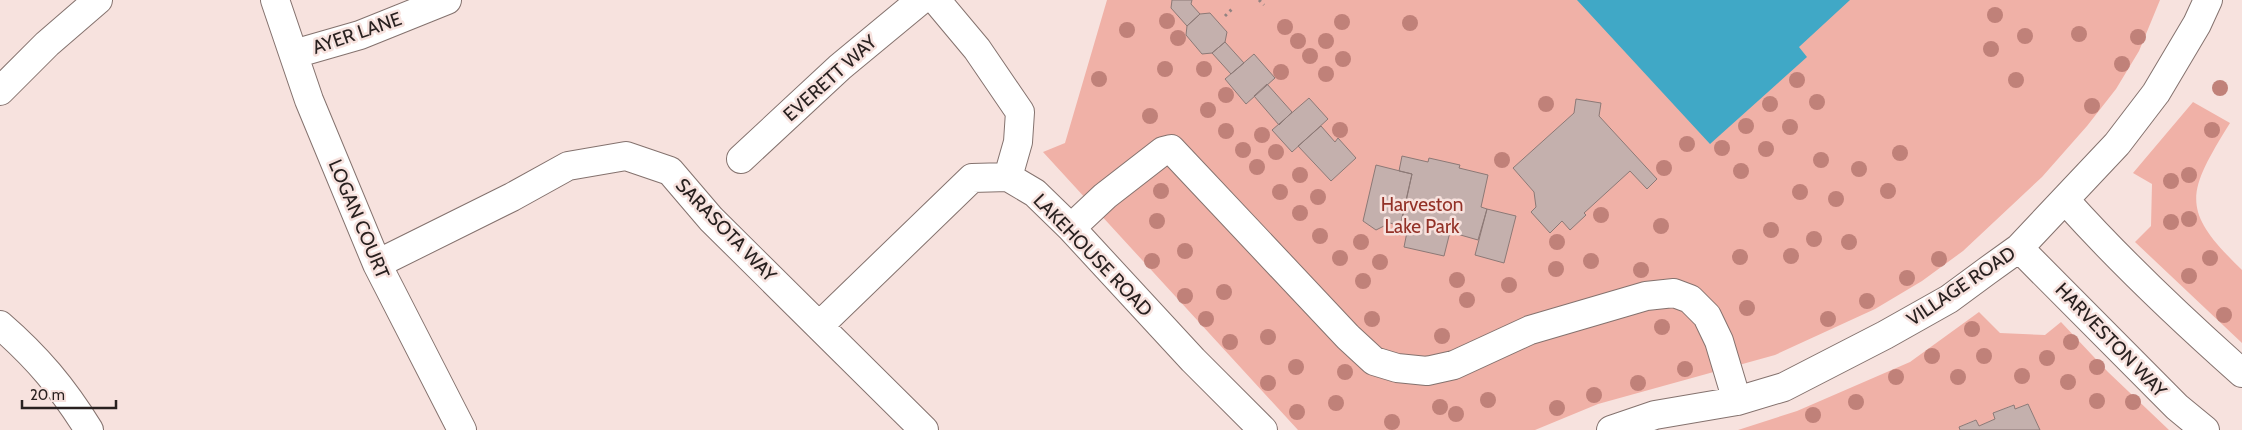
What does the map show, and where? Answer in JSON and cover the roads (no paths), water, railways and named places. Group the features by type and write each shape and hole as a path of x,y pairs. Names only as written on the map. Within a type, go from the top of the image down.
{"street":[{"path":"0,91 46,44 98,0"},
{"name":"LOGAN COURT","path":"276,0 309,100 376,264 462,430"},
{"name":"AYER LANE","path":"294,54 360,35 447,0"},
{"name":"EVERETT WAY","path":"741,159 840,67 921,0"},
{"path":"820,325 972,178 1008,177 1018,142 1020,112 977,49 936,0"},
{"name":"VILLAGE ROAD","path":"1611,430 1655,415 1738,400 1784,387 1885,335 1948,298 2019,248 2066,201 2117,144 2156,93 2197,24 2208,0"},
{"path":"1071,228 1111,191 1164,151 1171,149 1348,337 1374,361 1397,368 1427,371 1454,365 1530,330 1646,296 1674,293 1690,299 1702,308 1707,316 1719,342 1738,400"},
{"name":"SARASOTA WAY","path":"376,264 512,197 568,166 626,156 670,171 711,219 924,430"},
{"name":"LAKEHOUSE ROAD","path":"1008,177 1035,193 1071,228 1193,360 1263,430"},
{"path":"2066,201 2106,245 2187,325 2242,373"},
{"name":"HARVESTON WAY","path":"2019,248 2177,407 2205,430"},
{"path":"0,325 32,353 64,391 89,430"}],"water":[{"path":"1577,0 1850,0 1799,47 1807,57 1710,144"}],"park label":[{"name":"Harveston Lake Park","path":"1422,215"}]}
